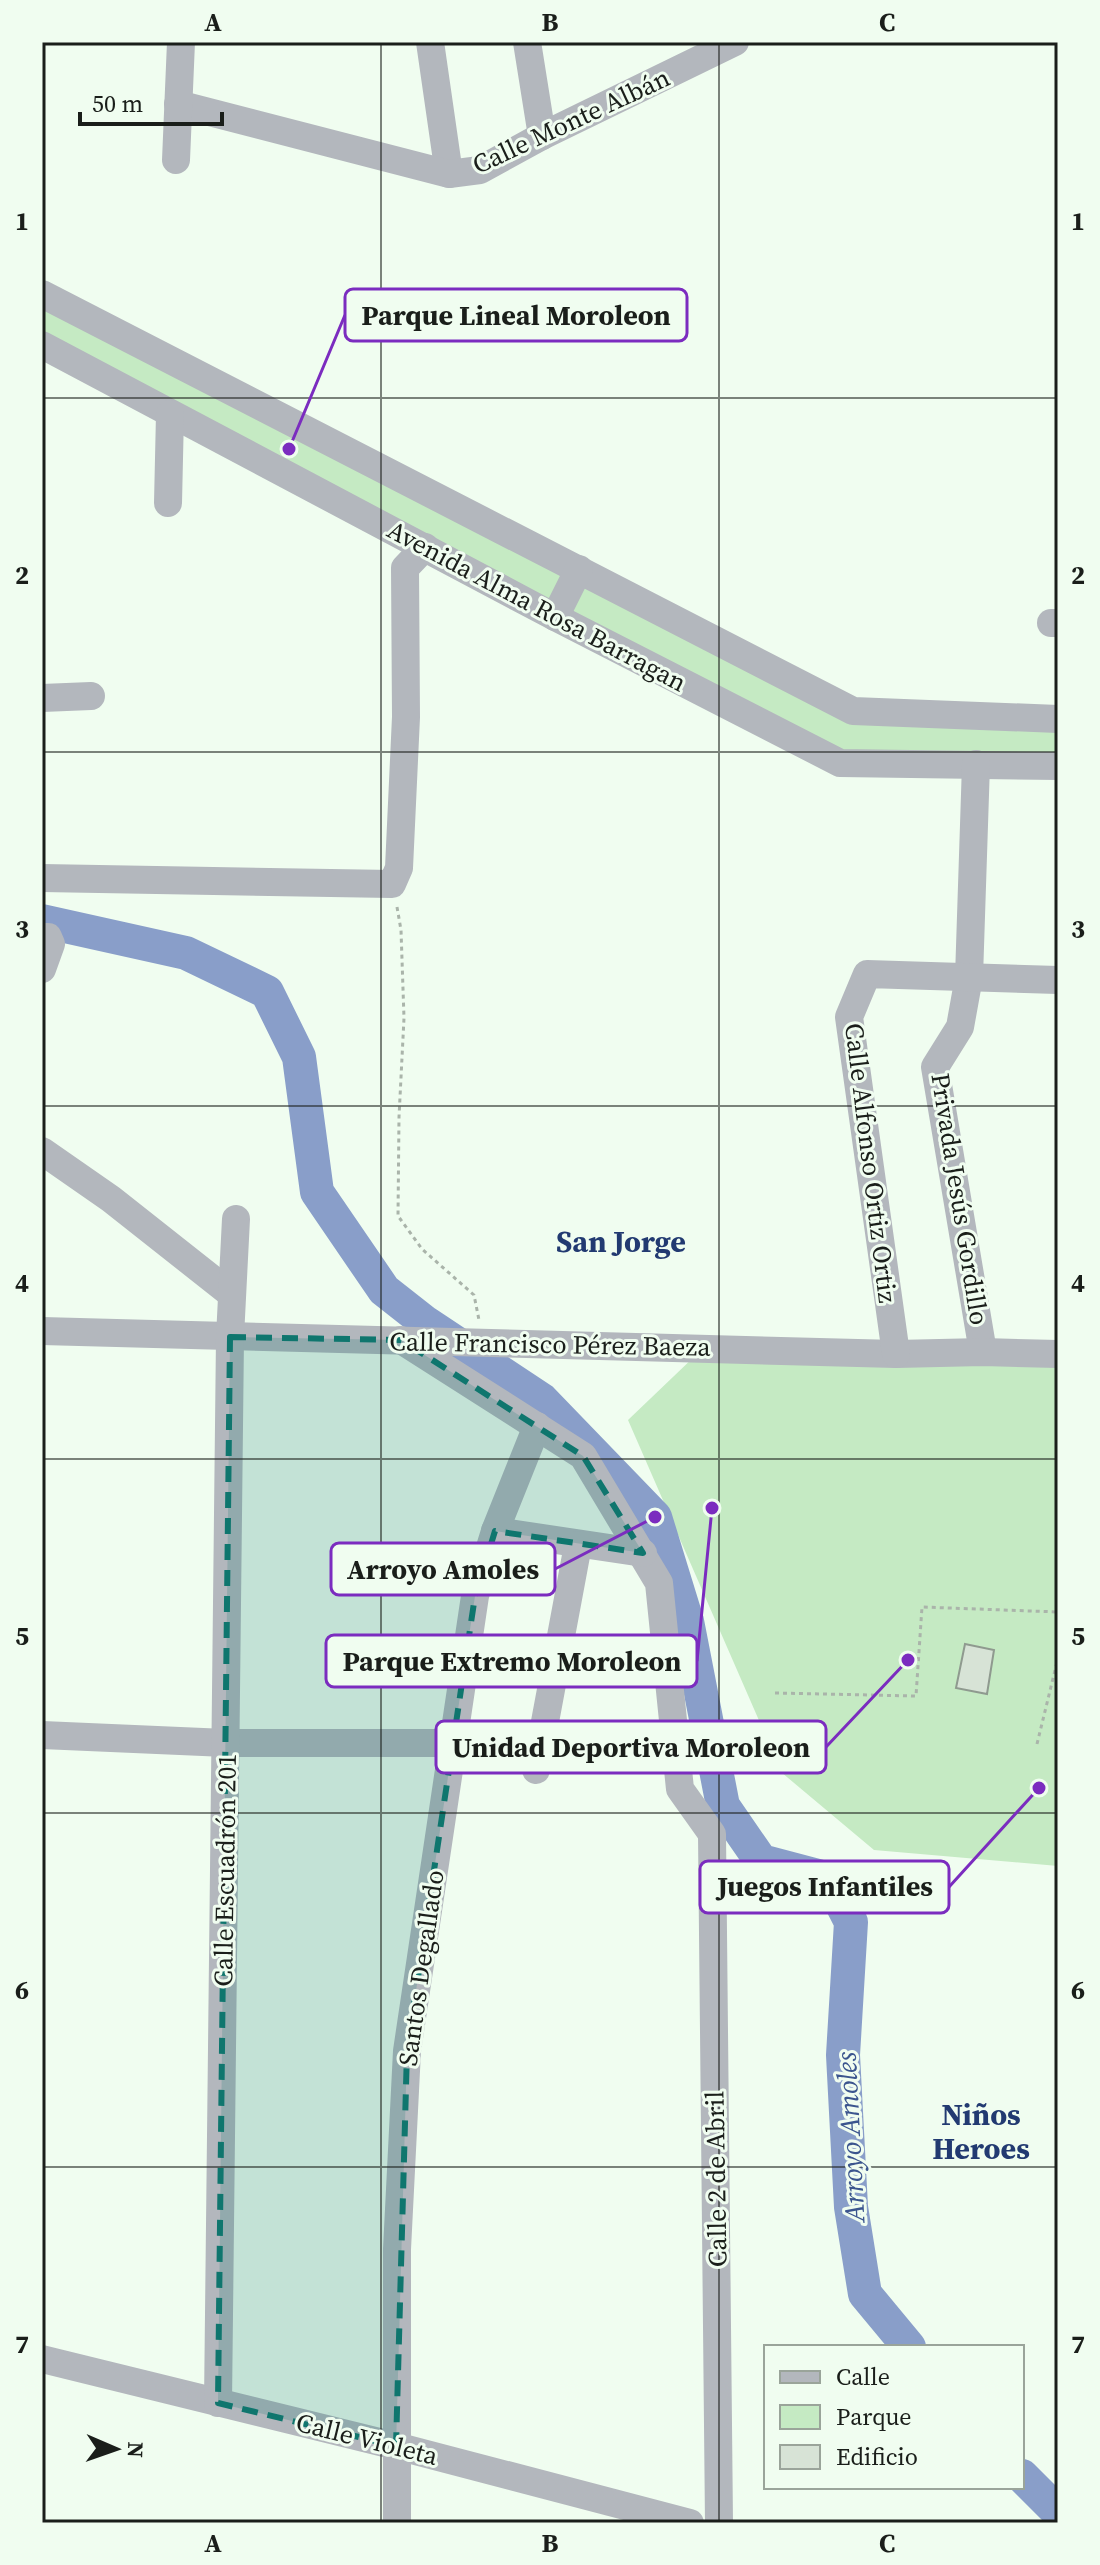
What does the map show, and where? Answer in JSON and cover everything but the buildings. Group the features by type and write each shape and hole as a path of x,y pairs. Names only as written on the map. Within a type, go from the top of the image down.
{"street":[{"path":"176,160 181,42"},
{"path":"178,104 449,174 430,42"},
{"path":"527,42 542,136"},
{"name":"Calle Monte Albán","path":"449,174 480,170 719,46"},
{"name":"Avenida Alma Rosa Barragan","path":"42,294 853,711 1058,719"},
{"name":"Avenida Alma Rosa Barragan","path":"42,345 555,617 840,763 1058,766"},
{"path":"168,503 170,414"},
{"path":"42,878 392,884 399,868 406,717 405,568 425,547"},
{"path":"555,617 579,569"},
{"path":"42,698 91,696"},
{"name":"Privada Jesús Gordillo","path":"976,764 969,977 960,1027 935,1067 983,1352"},
{"path":"42,969 51,944 45,937"},
{"name":"Calle Alfonso Ortiz Ortiz","path":"896,1354 849,1017 867,974 969,977"},
{"path":"969,977 1058,980"},
{"path":"42,1151 111,1199 230,1293"},
{"name":"Calle Escuadrón 201","path":"218,2403 230,1293 236,1219"},
{"name":"Calle Francisco Pérez Baeza","path":"42,1331 896,1354 1058,1354"},
{"path":"404,1340 583,1456 643,1553"},
{"name":"Santos Degallado","path":"397,2523 397,2249 407,2051 475,1596 495,1531 537,1426"},
{"path":"495,1531 643,1553"},
{"path":"536,1770 578,1545"},
{"name":"Calle 2 de Abril","path":"643,1553 659,1583 680,1789 712,1834 719,2523"},
{"path":"42,1735 226,1743 455,1743"},
{"name":"Calle Violeta","path":"42,2359 396,2446 690,2523"}],"path":[{"path":"392,884 401,930 404,1018 398,1216 422,1249 474,1295 476,1341"},
{"path":"775,1693 916,1696 922,1607 1058,1612"},
{"path":"1037,1744 1058,1658"}],"highlighted area":[{"path":"230,1337 401,1340 583,1456 643,1553 495,1531 475,1596 407,2051 396,2446 218,2403"}],"green space":[{"path":"42,294 853,711 1058,719 1058,766 841,761 42,351"},
{"path":"697,1354 1058,1365 1058,1866 874,1850 775,1767 761,1725 628,1420"}],"waterway":[{"name":"Arroyo Amoles","path":"42,921 186,953 267,992 299,1057 317,1192 384,1290 426,1323 542,1400 655,1517 687,1621 723,1806 761,1861 829,1879 851,1922 843,2055 851,2207 865,2294 907,2345"},
{"name":"Arroyo Amoles","path":"1024,2478 1058,2512"}],"place":[{"name":"Parque Lineal Moroleon","path":"289,449"},
{"name":"Parque Extremo Moroleon","path":"712,1508"},
{"name":"Arroyo Amoles","path":"655,1517"},
{"name":"Unidad Deportiva Moroleon","path":"908,1660"},
{"name":"Juegos Infantiles","path":"1039,1788"}],"district":[{"name":"San Jorge","path":"621,1241"},
{"name":"Niños Heroes","path":"981,2131"}]}
